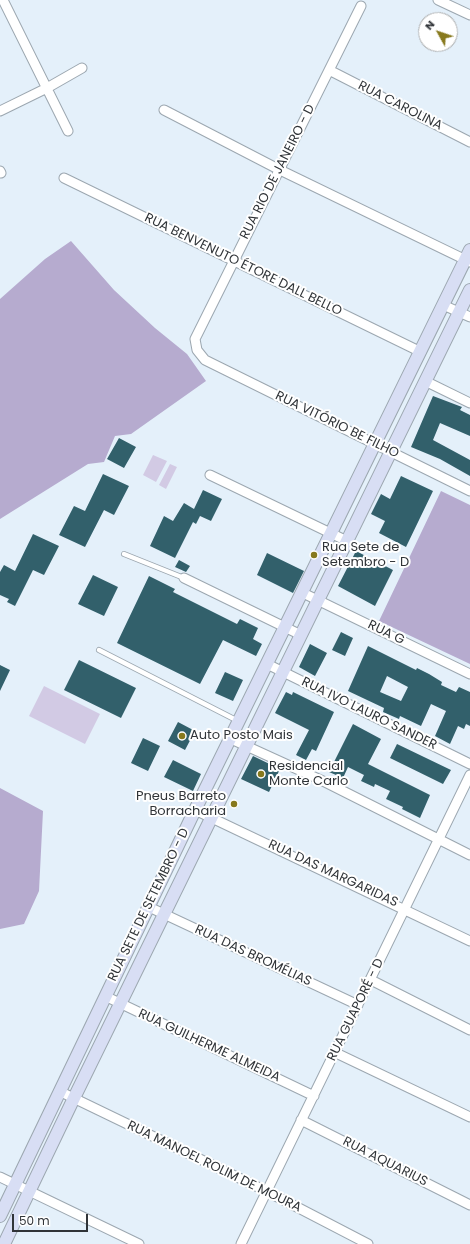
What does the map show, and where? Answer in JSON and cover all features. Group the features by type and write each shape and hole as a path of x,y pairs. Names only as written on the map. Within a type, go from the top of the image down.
{"street":[{"path":"3,0 68,131"},
{"path":"438,0 470,15"},
{"name":"RUA RIO DE JANEIRO - D","path":"205,360 197,350 195,339 361,6"},
{"path":"0,111 47,88 82,68"},
{"name":"RUA CAROLINA","path":"329,70 470,142"},
{"path":"164,110 280,170 468,257"},
{"name":"RUA BENVENUTO ÉTORE DALL BELLO","path":"64,178 421,352"},
{"name":"RUA SETE DE SETEMBRO - D","path":"0,1216 59,1091 239,721 468,257"},
{"name":"RUA SETE DE SETEMBRO - D","path":"4,1244 74,1098 165,915 211,817 392,452 425,381 465,315 470,290"},
{"path":"443,305 465,315"},
{"name":"RUA VITÓRIO BE FILHO","path":"205,360 470,491"},
{"path":"425,381 470,403"},
{"path":"210,475 347,541"},
{"path":"344,507 361,513"},
{"path":"184,578 301,636"},
{"name":"RUA G","path":"303,593 470,674"},
{"name":"RUA IVO LAURO SANDER","path":"267,664 470,764"},
{"path":"231,739 323,781 470,855"},
{"name":"RUA GUAPORÉ - D","path":"241,1244 470,775"},
{"name":"RUA DAS MARGARIDAS","path":"196,810 406,908 470,941"},
{"name":"RUA DAS BROMÉLIAS","path":"149,907 358,1004"},
{"path":"371,980 470,1030"},
{"name":"RUA GUILHERME ALMEIDA","path":"105,996 314,1096"},
{"path":"334,1052 470,1117"},
{"name":"RUA MANOEL ROLIM DE MOURA","path":"59,1091 266,1191 368,1244"},
{"name":"RUA AQUARIUS","path":"301,1120 470,1205"},
{"path":"0,1177 139,1244"}],"lane":[{"path":"124,554 184,578"},
{"path":"99,650 239,721"}],"shaded area":[{"path":"71,241 114,290 155,328 187,354 206,381 131,434 115,436 104,462 88,464 0,519 0,299 45,259"},
{"path":"153,455 167,461 156,482 143,475"},
{"path":"170,464 177,467 166,489 159,485"},
{"path":"441,491 470,505 470,664 379,621"},
{"path":"44,686 100,714 85,744 29,716"},
{"path":"0,788 43,811 39,891 24,924 0,929"}],"building":[{"path":"433,396 462,407 460,410 470,415 470,436 440,423 433,440 470,460 470,476 440,459 411,447"},
{"path":"119,438 136,447 124,468 107,459"},
{"path":"103,474 129,486 114,515 104,510 85,547 59,535 74,506 85,511"},
{"path":"401,476 433,491 406,547 379,533 385,521 371,514 381,494 390,499"},
{"path":"203,490 222,499 211,521 200,516 196,524 193,522 175,558 150,546 164,516 173,521 184,503 194,509"},
{"path":"33,534 59,546 44,575 33,570 15,606 7,602 9,599 0,595 0,572 4,565 15,571"},
{"path":"356,551 393,570 375,606 338,586"},
{"path":"267,553 304,571 293,593 257,575"},
{"path":"179,560 190,566 186,572 175,567"},
{"path":"93,575 118,587 104,616 78,604"},
{"path":"149,576 175,589 173,592 237,624 240,619 258,628 253,639 262,644 256,656 223,640 200,684 117,643"},
{"path":"341,632 353,638 345,656 332,650"},
{"path":"310,644 327,653 315,676 299,667"},
{"path":"368,646 416,670 417,668 429,674 442,682 441,685 456,692 459,687 470,692 470,726 466,724 464,729 458,726 450,744 435,736 446,711 431,704 421,726 400,716 399,719 383,712 384,708 348,691","holes":["387,676 408,687 401,701 380,692"]},
{"path":"79,660 136,688 121,718 64,690"},
{"path":"0,665 10,670 0,691"},
{"path":"225,672 243,680 233,701 215,693"},
{"path":"286,692 292,695 293,692 334,712 316,751 312,749 306,760 296,755 309,730 275,713"},
{"name":"Auto Posto Mais","path":"178,722 195,731 185,750 168,741"},
{"path":"353,724 381,739 368,764 430,795 420,818 402,809 403,807 386,799 390,791 375,784 374,787 361,781 364,775 348,767 343,778 329,772"},
{"path":"143,738 160,746 148,771 131,763"},
{"path":"397,744 451,770 443,784 390,758"},
{"name":"Residencial Monte Carlo","path":"253,756 280,769 269,792 241,779"},
{"path":"173,760 201,774 193,791 164,777"}],"place":[{"name":"Rua Sete de Setembro - D","path":"314,555"},
{"name":"Auto Posto Mais","path":"182,736"},
{"name":"Residencial Monte Carlo","path":"261,774"},
{"name":"Pneus Barreto Borracharia","path":"234,804"}]}
